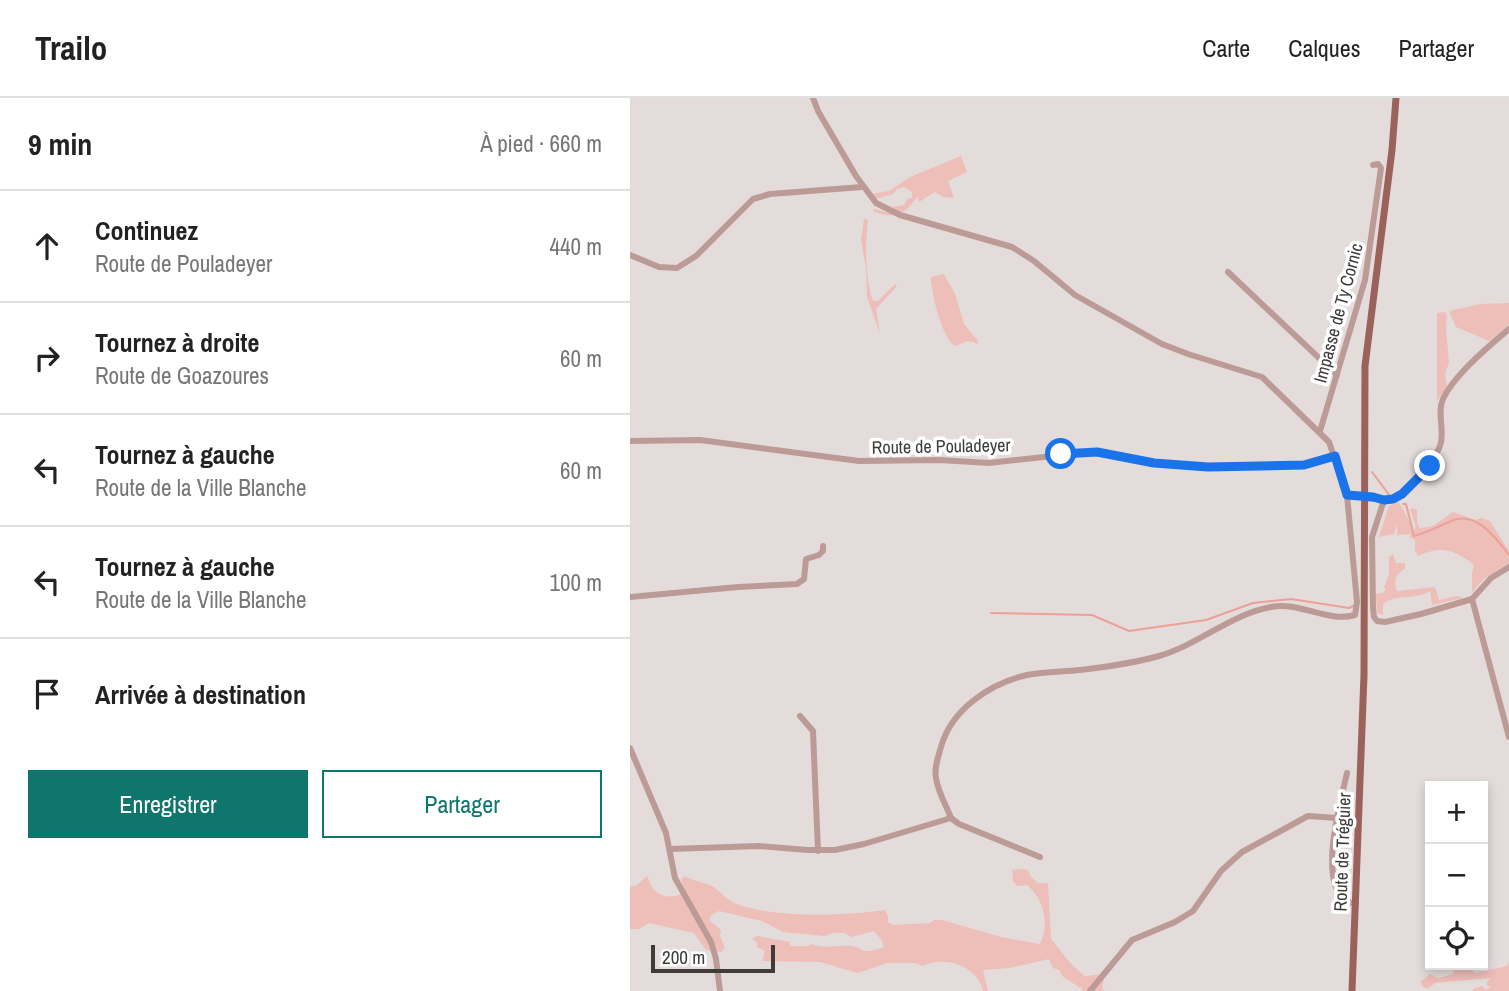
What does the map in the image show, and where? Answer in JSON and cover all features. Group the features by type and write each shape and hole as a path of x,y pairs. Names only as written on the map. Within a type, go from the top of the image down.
{"main road":[{"name":"Route de Tréguier","path":"1352,991 1363,713 1366,357 1396,98"}],"street":[{"path":"813,98 862,187 876,203 900,215 1012,247 1034,261 1075,295 1170,347 1262,377 1331,445 1347,495 1357,602 1355,615 1345,617 1286,606 1272,607 1237,619 1162,655 1079,670 1027,675 994,688 951,722 943,738 935,776 951,818 1040,857"},
{"name":"Impasse de Ty Cornic","path":"1320,432 1369,260 1381,168 1378,164 1373,165"},
{"path":"630,255 659,267 677,268 696,256 760,196 862,187"},
{"path":"1228,272 1337,375"},
{"path":"1347,495 1384,500 1402,494 1434,460 1441,440 1441,408 1444,398 1476,358 1509,329"},
{"name":"Route de Pouladeyer","path":"630,441 700,440 859,461 940,460 989,463 1090,452 1171,465 1208,467 1304,465 1335,456"},
{"path":"1364,549 1373,533 1384,500"},
{"path":"1373,533 1373,608 1377,621 1385,622 1421,614 1472,599 1491,578 1509,567"},
{"path":"630,597 797,584 804,579 806,559 819,555 823,547"},
{"path":"1472,599 1509,737"},
{"path":"800,716 813,731 818,850"},
{"path":"630,748 670,849 678,886 713,948 720,991"},
{"path":"1347,773 1331,847 1335,884 1339,894 1345,901 1356,904"},
{"path":"1090,991 1102,973 1132,940 1194,911 1221,871 1242,852 1308,816 1337,818"},
{"path":"670,849 758,845 818,850 851,848 951,818"}],"shaded area":[{"path":"961,156 967,172 948,181 954,198 943,197 935,192 919,202 917,197 908,208 898,214 887,215 873,211 874,209 890,213 892,207 904,205 907,199 912,198 912,192 904,187 893,194 876,199 871,194 889,191 910,177"},
{"path":"864,219 868,220 866,261 873,301 878,301 895,284 897,286 876,309 880,334 867,297 861,240"},
{"path":"944,274 955,294 964,324 978,341 977,344 967,341 955,346 946,334 935,304 931,277"},
{"path":"1509,303 1509,325 1489,341 1456,327 1449,311 1480,304"},
{"path":"1445,312 1449,363 1445,373 1447,387 1437,401 1437,313"},
{"path":"1398,502 1413,532 1416,526 1410,510 1412,508 1417,510 1417,523 1420,528 1433,526 1453,512 1475,520 1481,518 1490,521 1509,551 1509,563 1485,578 1472,592 1474,565 1461,556 1441,550 1418,556 1415,540 1409,537 1411,534 1397,535 1397,524 1394,534 1379,537 1389,506"},
{"path":"1393,554 1396,563 1405,563 1405,568 1396,578 1397,591 1435,587 1439,600 1457,596 1463,598 1432,605 1430,591 1388,601 1383,604 1383,615 1377,613 1376,594 1383,593 1386,589 1384,587 1389,574 1389,557"},
{"path":"1012,870 1028,870 1038,883 1048,883 1051,939 1072,965 1085,976 1105,974 1102,989 1105,991 1082,991 1062,976 1059,970 1053,968 1049,959 1009,968 983,970 988,991 983,991 975,975 950,962 923,966 915,963 887,963 858,973 820,962 762,961 765,951 757,947 757,942 752,939 757,936 790,942 790,946 852,946 869,951 884,947 874,931 851,937 845,933 825,936 783,932 762,921 719,911 710,916 710,921 721,930 720,936 725,948 721,952 706,950 694,933 649,923 639,929 630,929 630,887 637,885 647,876 655,891 664,896 673,896 685,891 681,879 684,876 710,885 733,902 752,909 790,914 850,914 885,910 888,922 893,925 942,920 1001,937 1040,944 1045,920 1038,897 1027,885 1017,886 1013,881"},
{"path":"1509,963 1509,991 1473,991 1482,986 1486,990 1490,987 1486,984 1490,978 1435,983 1429,988 1424,988 1420,982 1430,974 1438,978 1453,974 1453,970 1471,970 1476,973 1507,966"}],"waterway":[{"path":"1372,472 1390,496"},
{"path":"1403,504 1406,504 1414,536 1451,521 1469,519 1484,528 1509,555"},
{"path":"991,613 1092,615 1129,631 1206,620 1253,603 1291,599 1349,608 1353,606"}],"route":[{"path":"1061,454 1097,452 1154,463 1208,467 1304,465 1335,456 1347,495 1384,500 1400,495 1430,466"}]}
